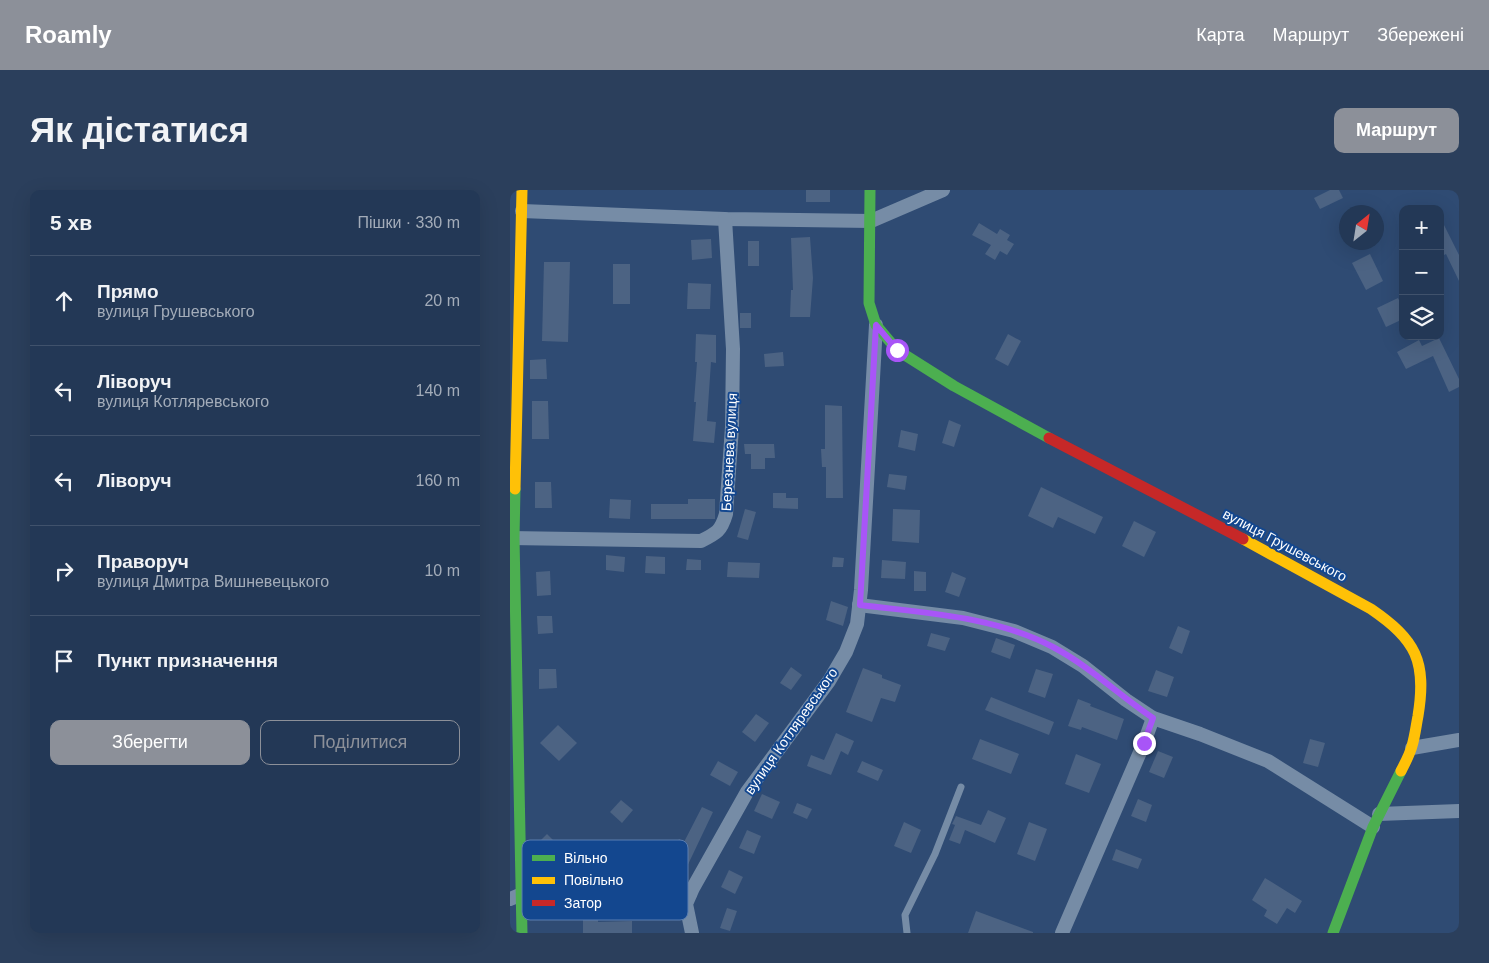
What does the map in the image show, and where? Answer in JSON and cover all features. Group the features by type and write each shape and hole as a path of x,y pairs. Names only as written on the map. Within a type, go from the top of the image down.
{"main road":[{"path":"522,190 512,538 516,896 522,933"},
{"name":"вулиця Котляревського","path":"870,190 869,303 876,325"},
{"name":"вулиця Грушевського","path":"876,325 897,350 954,386 1045,436 1328,584 1371,609 1390,622 1403,635 1414,650 1421,668 1422,692 1412,748 1373,827 1333,933"}],"street":[{"path":"522,211 725,220 870,221 943,190"},
{"name":"Березнева вулиця","path":"512,538 701,541 722,528 726,514 732,427 733,348 725,220"},
{"name":"вулиця Котляревського","path":"688,899 747,792 829,681 846,652 857,624 860,605 876,325"},
{"path":"860,605 964,618 1014,631 1052,647 1076,661 1126,700 1153,718 1268,760 1373,827"},
{"path":"1062,933 1153,718"},
{"path":"1412,748 1459,740"},
{"path":"1379,814 1459,811"},
{"name":"вулиця Котляревського","path":"688,914 692,933"}],"lane":[{"path":"907,933 905,915 935,854 961,787"}],"building":[{"path":"806,190 830,190 830,202 806,202"},
{"path":"1330,190 1339,190 1343,198 1320,209 1314,198"},
{"path":"979,223 997,234 1000,229 1010,235 1007,240 1014,244 1007,255 1000,251 995,260 985,254 991,245 972,235"},
{"path":"1444,225 1459,255 1459,281 1446,254 1444,255"},
{"path":"810,237 813,278 810,317 790,317 791,290 793,290 791,238"},
{"path":"711,239 712,258 692,260 691,240"},
{"path":"748,241 759,241 759,266 748,266"},
{"path":"1370,254 1383,281 1366,290 1352,263"},
{"path":"544,262 570,262 568,342 542,341"},
{"path":"613,264 630,264 630,304 613,304"},
{"path":"688,283 711,284 710,309 687,309"},
{"path":"1398,298 1399,321 1386,327 1377,308"},
{"path":"740,313 751,313 751,328 740,328"},
{"path":"696,334 716,335 716,363 711,362 707,421 716,422 714,443 693,441 696,402 694,402 697,362 695,362"},
{"path":"1008,334 1021,341 1008,366 995,359"},
{"path":"1419,340 1422,346 1435,340 1440,340 1459,379 1459,387 1449,392 1433,356 1406,369 1397,352"},
{"path":"783,352 784,366 765,367 764,354"},
{"path":"546,359 547,379 530,379 530,360"},
{"path":"532,401 548,401 549,439 532,439"},
{"path":"825,405 842,406 843,498 826,498 826,467 822,467 821,449 825,449"},
{"path":"949,420 961,425 954,447 942,443"},
{"path":"901,430 918,434 915,451 898,447"},
{"path":"744,444 774,444 775,458 765,458 765,469 751,469 751,454 745,454"},
{"path":"889,474 907,476 905,490 887,487"},
{"path":"535,482 551,482 552,508 535,508"},
{"path":"1041,487 1103,517 1095,534 1058,517 1053,528 1028,516"},
{"path":"773,493 786,493 786,498 798,498 798,509 773,508"},
{"path":"610,499 631,500 630,519 609,518"},
{"path":"688,499 715,499 715,519 651,519 651,504 688,504"},
{"path":"745,509 756,512 748,540 737,537"},
{"path":"893,509 920,510 919,543 892,541"},
{"path":"1134,521 1156,532 1144,557 1122,546"},
{"path":"606,555 625,557 624,572 606,570"},
{"path":"646,556 665,557 665,574 645,573"},
{"path":"833,557 844,558 843,567 832,567"},
{"path":"687,559 701,560 701,570 686,570"},
{"path":"882,560 906,562 905,579 881,578"},
{"path":"728,562 760,563 759,578 727,577"},
{"path":"550,571 551,595 537,596 536,572"},
{"path":"914,571 926,572 926,591 914,591"},
{"path":"952,572 966,578 959,597 945,592"},
{"path":"831,601 848,607 843,626 826,620"},
{"path":"537,616 552,616 553,633 538,634"},
{"path":"1178,626 1190,631 1182,654 1169,648"},
{"path":"931,633 950,638 945,651 927,646"},
{"path":"996,638 1015,645 1010,659 991,652"},
{"path":"791,667 802,675 791,690 780,683"},
{"path":"863,668 901,685 895,702 881,698 872,722 846,712"},
{"path":"539,669 556,669 557,688 539,689"},
{"path":"1036,669 1053,674 1045,698 1028,692"},
{"path":"1156,670 1174,677 1167,697 1148,691"},
{"path":"991,697 1054,722 1049,735 985,710"},
{"path":"1078,699 1091,704 1090,706 1124,719 1117,740 1082,727 1081,730 1068,726"},
{"path":"756,714 769,723 755,742 742,732"},
{"path":"558,725 577,743 559,761 540,743"},
{"path":"836,733 854,741 848,755 841,751 831,775 807,766 811,755 824,760"},
{"path":"980,739 1019,754 1011,774 972,759"},
{"path":"1310,739 1325,743 1318,767 1303,763"},
{"path":"1158,751 1173,757 1164,778 1149,772"},
{"path":"1076,754 1101,764 1089,793 1065,784"},
{"path":"718,761 738,772 730,786 710,775"},
{"path":"862,761 883,770 878,781 857,772"},
{"path":"762,794 780,802 772,819 754,811"},
{"path":"1138,799 1152,805 1146,822 1131,816"},
{"path":"621,800 633,810 622,823 610,812"},
{"path":"797,803 812,809 807,819 793,813"},
{"path":"702,807 713,812 688,864 688,840 685,840"},
{"path":"988,810 1006,818 995,843 965,830 960,844 949,840 955,825 952,824 956,816 981,825"},
{"path":"904,822 921,830 911,853 894,846"},
{"path":"1029,822 1047,829 1035,861 1017,854"},
{"path":"747,830 761,836 754,854 739,848"},
{"path":"547,834 553,840 541,840"},
{"path":"1116,849 1142,859 1138,869 1112,860"},
{"path":"729,870 743,877 735,894 721,887"},
{"path":"1265,878 1302,901 1295,913 1287,908 1277,924 1264,916 1267,910 1252,900"},
{"path":"727,908 737,911 730,931 720,928"},
{"path":"976,911 1033,932 1033,933 968,933"},
{"path":"583,920 598,920 598,922 632,921 632,933 583,933"}],"traffic: fast":[{"path":"870,190 869,303 876,325 897,350 954,386 1049,438"},
{"path":"515,489 514,538 522,933"},
{"path":"1333,933 1373,827 1401,771"}],"traffic: slow":[{"path":"515,489 522,190"},
{"path":"1243,539 1371,609 1399,631 1408,642 1415,654 1421,680 1418,716 1413,742 1401,771"}],"traffic: jam":[{"path":"1049,438 1243,539"}],"route":[{"path":"897,350 876,325 860,605 964,618 1014,631 1052,647 1083,666 1126,700 1153,718 1144,743"}]}
